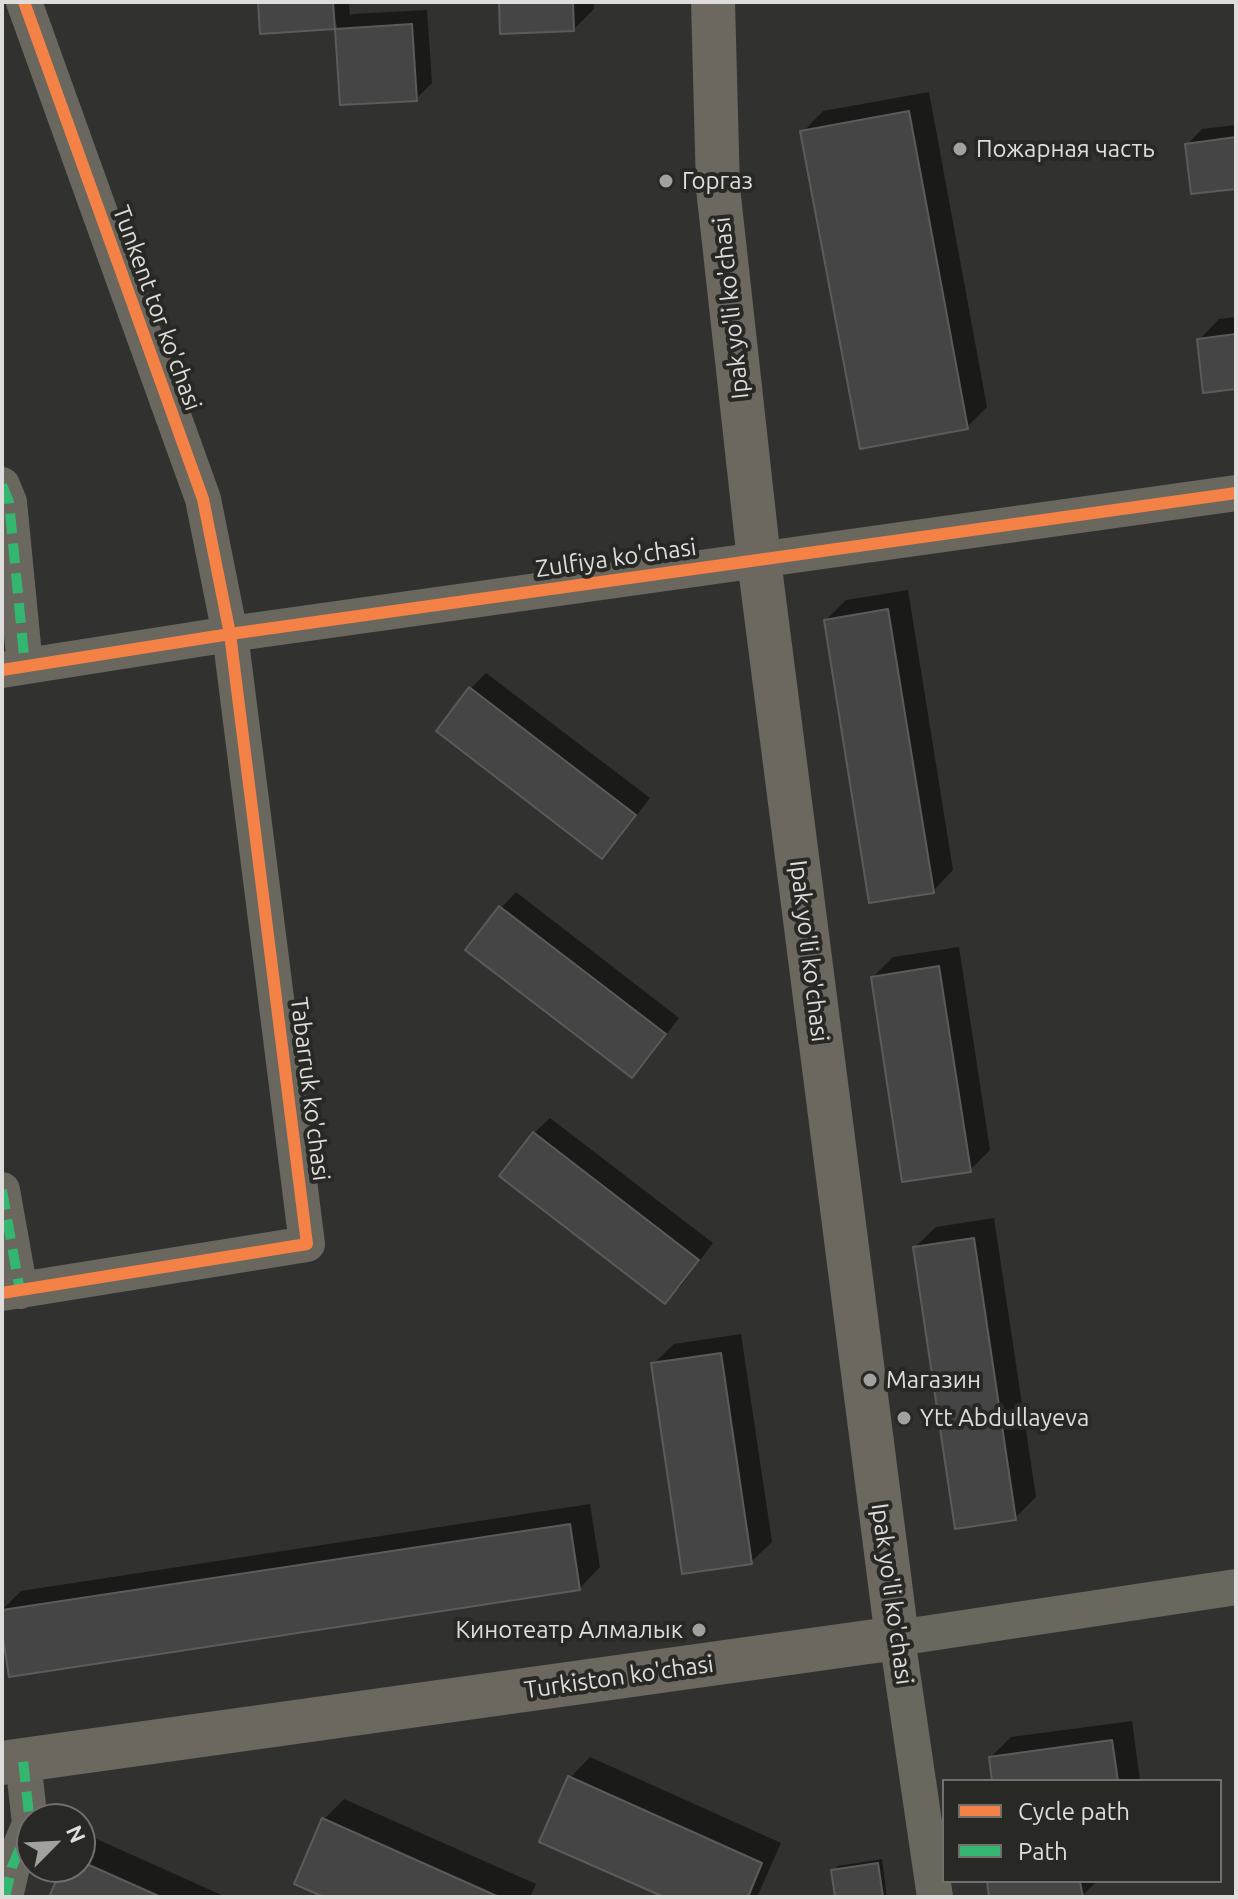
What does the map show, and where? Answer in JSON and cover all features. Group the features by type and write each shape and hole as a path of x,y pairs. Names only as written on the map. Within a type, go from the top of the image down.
{"main road":[{"name":"Ipak yo'li ko'chasi","path":"713,2 718,188 759,560 897,1638"},
{"name":"Turkiston ko'chasi","path":"12,1762 897,1638"}],"street":[{"name":"Tunkent tor ko'chasi","path":"24,2 203,499 230,634"},
{"path":"2,485 9,502 14,668"},
{"name":"Zulfiya ko'chasi","path":"14,668 230,634 1236,493"},
{"name":"Tabarruk ko'chasi","path":"11,1292 307,1244 230,634"},
{"path":"2,1190 11,1292"},
{"name":"Turkiston ko'chasi","path":"897,1638 1236,1587"},
{"name":"Ipak yo'li ko'chasi","path":"897,1638 935,1897"},
{"path":"5,1897 12,1867 30,1824 12,1762"}],"building":[{"path":"258,2 333,2 335,29 260,34"},
{"path":"499,2 573,2 574,31 500,34"},
{"path":"412,24 417,101 340,105 335,29"},
{"path":"909,111 968,429 860,449 800,131"},
{"path":"1236,137 1236,189 1191,194 1185,144"},
{"path":"1236,334 1236,389 1203,393 1197,339"},
{"path":"888,609 934,893 869,903 824,620"},
{"path":"469,687 636,815 602,859 436,731"},
{"path":"499,906 666,1034 632,1078 465,950"},
{"path":"939,966 971,1172 902,1182 871,977"},
{"path":"533,1132 699,1260 665,1304 499,1176"},
{"path":"974,1238 1016,1520 955,1529 913,1247"},
{"path":"721,1353 752,1564 682,1574 651,1363"},
{"path":"570,1524 580,1590 9,1677 2,1610"},
{"path":"1112,1740 1118,1779 992,1779 989,1757"},
{"path":"568,1776 762,1863 748,1897 664,1897 539,1842"},
{"path":"322,1818 499,1897 324,1897 294,1884"},
{"path":"878,1863 883,1897 835,1897 831,1870"},
{"path":"96,1868 161,1897 49,1897 55,1883 96,1883"},
{"path":"987,1883 1080,1883 1083,1897 989,1897"}],"marked path":[{"path":"2,485 9,502 25,666"},
{"path":"2,1190 20,1291"},
{"path":"5,1897 12,1867 30,1824 23,1760"}],"cycle path":[{"path":"2,1293 307,1244 230,634 203,499 24,2"},
{"path":"2,670 230,634 1236,493"}],"place":[{"name":"Пожарная часть","path":"960,149"},
{"name":"Горгаз","path":"666,181"},
{"name":"Магазин","path":"870,1380"},
{"name":"Ytt Abdullayeva","path":"904,1418"},
{"name":"Кинотеатр Алмалык","path":"699,1630"}]}
